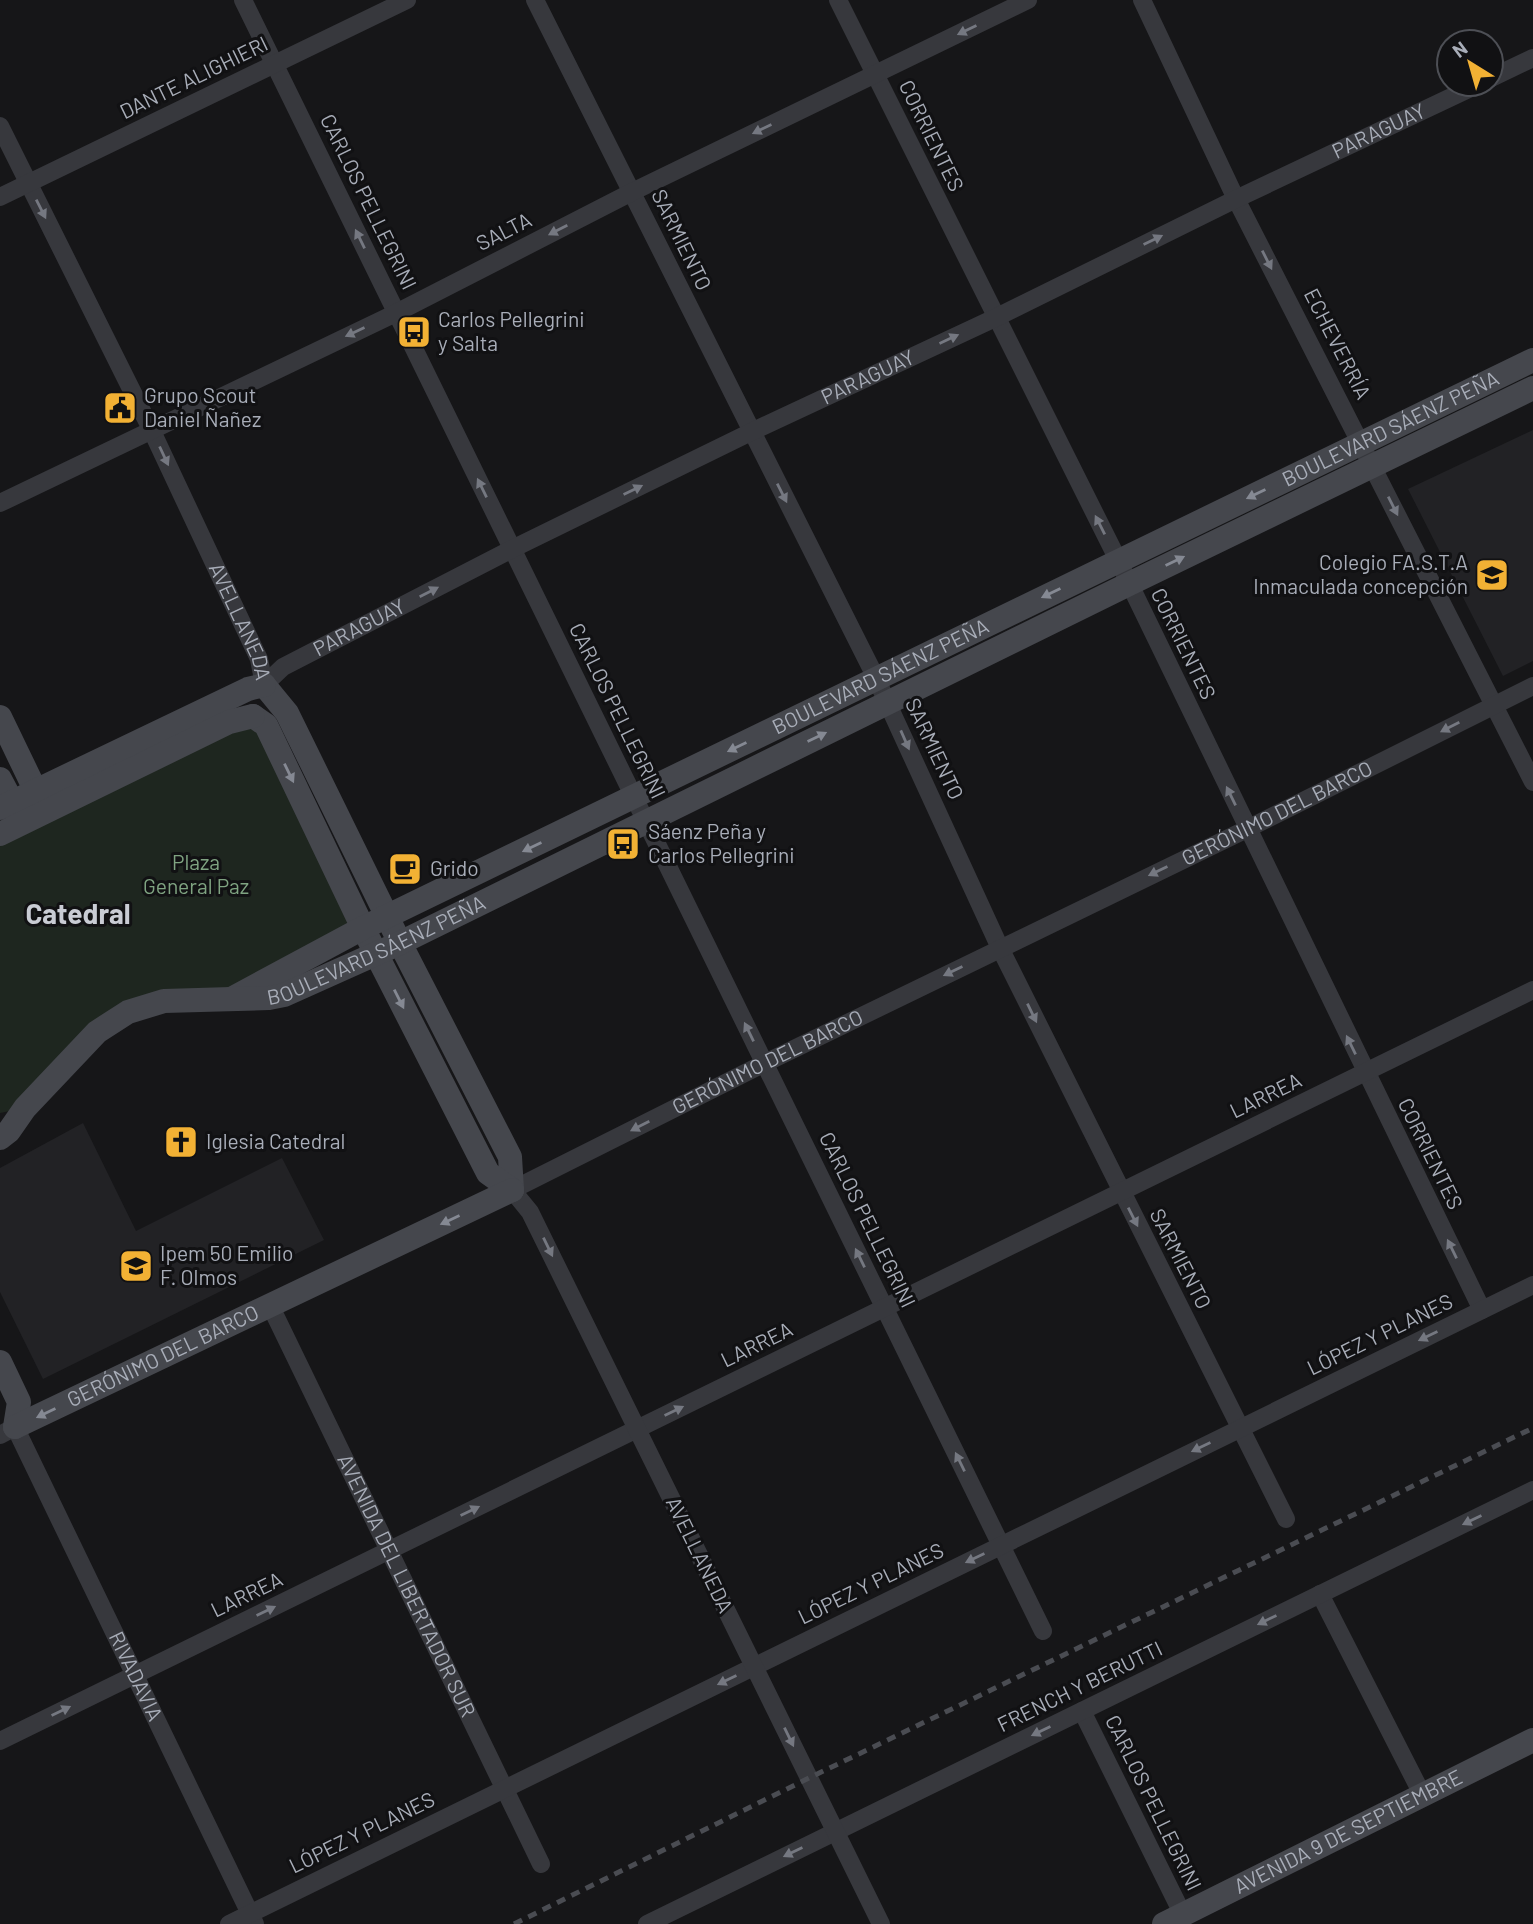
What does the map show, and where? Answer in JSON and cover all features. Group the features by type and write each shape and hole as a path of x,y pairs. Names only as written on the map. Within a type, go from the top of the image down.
{"main road":[{"name":"BOULEVARD SÁENZ PEÑA","path":"232,998 363,928 1533,360"},
{"name":"BOULEVARD SÁENZ PEÑA","path":"0,1138 97,1032 128,1013 164,1001 284,996 400,943 1129,583 1533,388"},
{"path":"253,716 264,685"},
{"name":"PARAGUAY","path":"41,801 248,689 264,685"},
{"name":"AVELLANEDA","path":"264,685 287,713 400,943 510,1157 512,1190"},
{"name":"PARAGUAY","path":"0,834 11,811 229,722 253,716"},
{"name":"AVELLANEDA","path":"253,716 266,725 363,928 488,1173 512,1190"},
{"path":"0,717 41,801"},
{"path":"0,779 11,811"},
{"path":"0,1113 26,1108"},
{"name":"GERÓNIMO DEL BARCO","path":"5,1426 270,1305 512,1190"},
{"name":"RIVADAVIA","path":"0,1362 19,1402 5,1426"},
{"name":"AVENIDA 9 DE SEPTIEMBRE","path":"1173,1919 1533,1740"}],"street":[{"name":"CARLOS PELLEGRINI","path":"243,0 1043,1632"},
{"name":"DANTE ALIGHIERI","path":"0,197 407,0"},
{"name":"SARMIENTO","path":"535,0 888,702 1000,948 1286,1519"},
{"name":"CORRIENTES","path":"838,0 1118,560 1482,1310"},
{"name":"SALTA","path":"0,503 397,313 632,192 1028,0"},
{"name":"ECHEVERRÍA","path":"1142,0 1236,199 1533,782"},
{"path":"1505,71 1533,58"},
{"name":"PARAGUAY","path":"264,685 283,667 512,549 1449,98"},
{"name":"AVELLANEDA","path":"0,126 151,429 259,659 264,685"},
{"name":"GERÓNIMO DEL BARCO","path":"512,1190 1533,686"},
{"name":"LARREA","path":"0,1741 1533,990"},
{"name":"AVELLANEDA","path":"512,1190 530,1212 881,1924"},
{"name":"LÓPEZ Y PLANES","path":"229,1924 253,1919 504,1789 1533,1285"},
{"name":"AVENIDA DEL LIBERTADOR SUR","path":"270,1305 541,1864"},
{"name":"RIVADAVIA","path":"5,1426 135,1675 253,1919"},
{"name":"FRENCH Y BERUTTI","path":"646,1924 1533,1490"},
{"path":"1320,1594 1423,1796"},
{"name":"CARLOS PELLEGRINI","path":"1082,1711 1173,1919"}],"shaded area":[{"name":"Colegio FA.S.T.A Inmaculada concepción","path":"1533,430 1533,661 1503,676 1408,489"},
{"name":"Ipem 50 Emilio F. Olmos","path":"83,1123 136,1231 282,1158 324,1240 43,1379 0,1292 0,1168"}],"green space":[{"name":"Plaza General Paz","path":"253,716 363,928 232,998 146,1006 25,1108 0,1113 0,834"}],"railway":[{"path":"514,1924 809,1778 1533,1428"}],"place":[{"name":"Carlos Pellegrini y Salta","path":"414,332"},
{"name":"Grupo Scout Daniel Ñañez","path":"120,408"},
{"name":"Colegio FA.S.T.A Inmaculada concepción","path":"1492,575"},
{"name":"Sáenz Peña y Carlos Pellegrini","path":"623,844"},
{"name":"Grido","path":"405,869"},
{"name":"Iglesia Catedral","path":"181,1142"},
{"name":"Ipem 50 Emilio F. Olmos","path":"136,1266"}],"district":[{"name":"Catedral","path":"78,914"}]}
